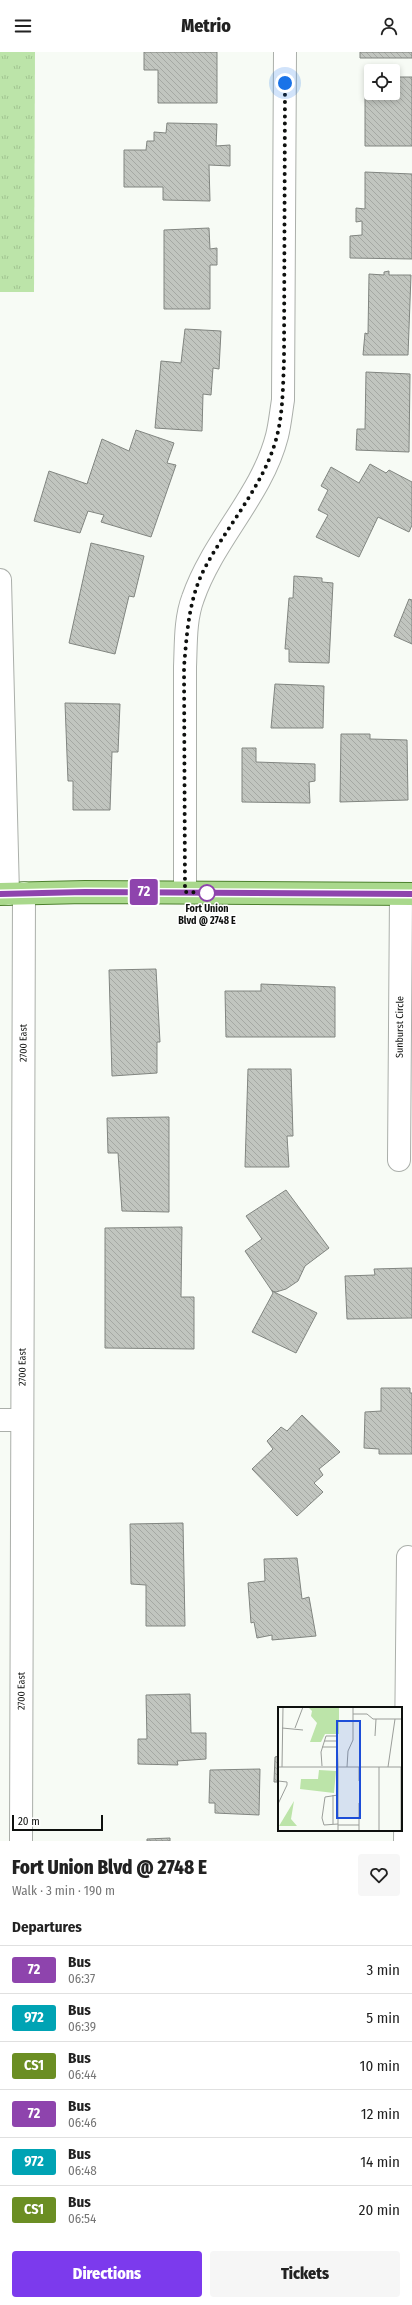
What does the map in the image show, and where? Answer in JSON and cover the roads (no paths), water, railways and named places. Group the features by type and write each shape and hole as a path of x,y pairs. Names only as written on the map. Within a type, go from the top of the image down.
{"main road":[{"path":"11,894 185,892 406,894"}],"street":[{"path":"185,892 184,667 187,630 192,599 206,565 245,504 266,466 277,436 282,400 285,52"},
{"name":"2700 East","path":"0,580 11,894 22,1420 21,1841"},
{"name":"Sunburst Circle","path":"399,1160 406,894"},
{"path":"0,1420 22,1420"},
{"path":"405,1841 408,1557"}],"place":[{"name":"Fort Union Blvd @ 2748 E","path":"207,893"}]}
